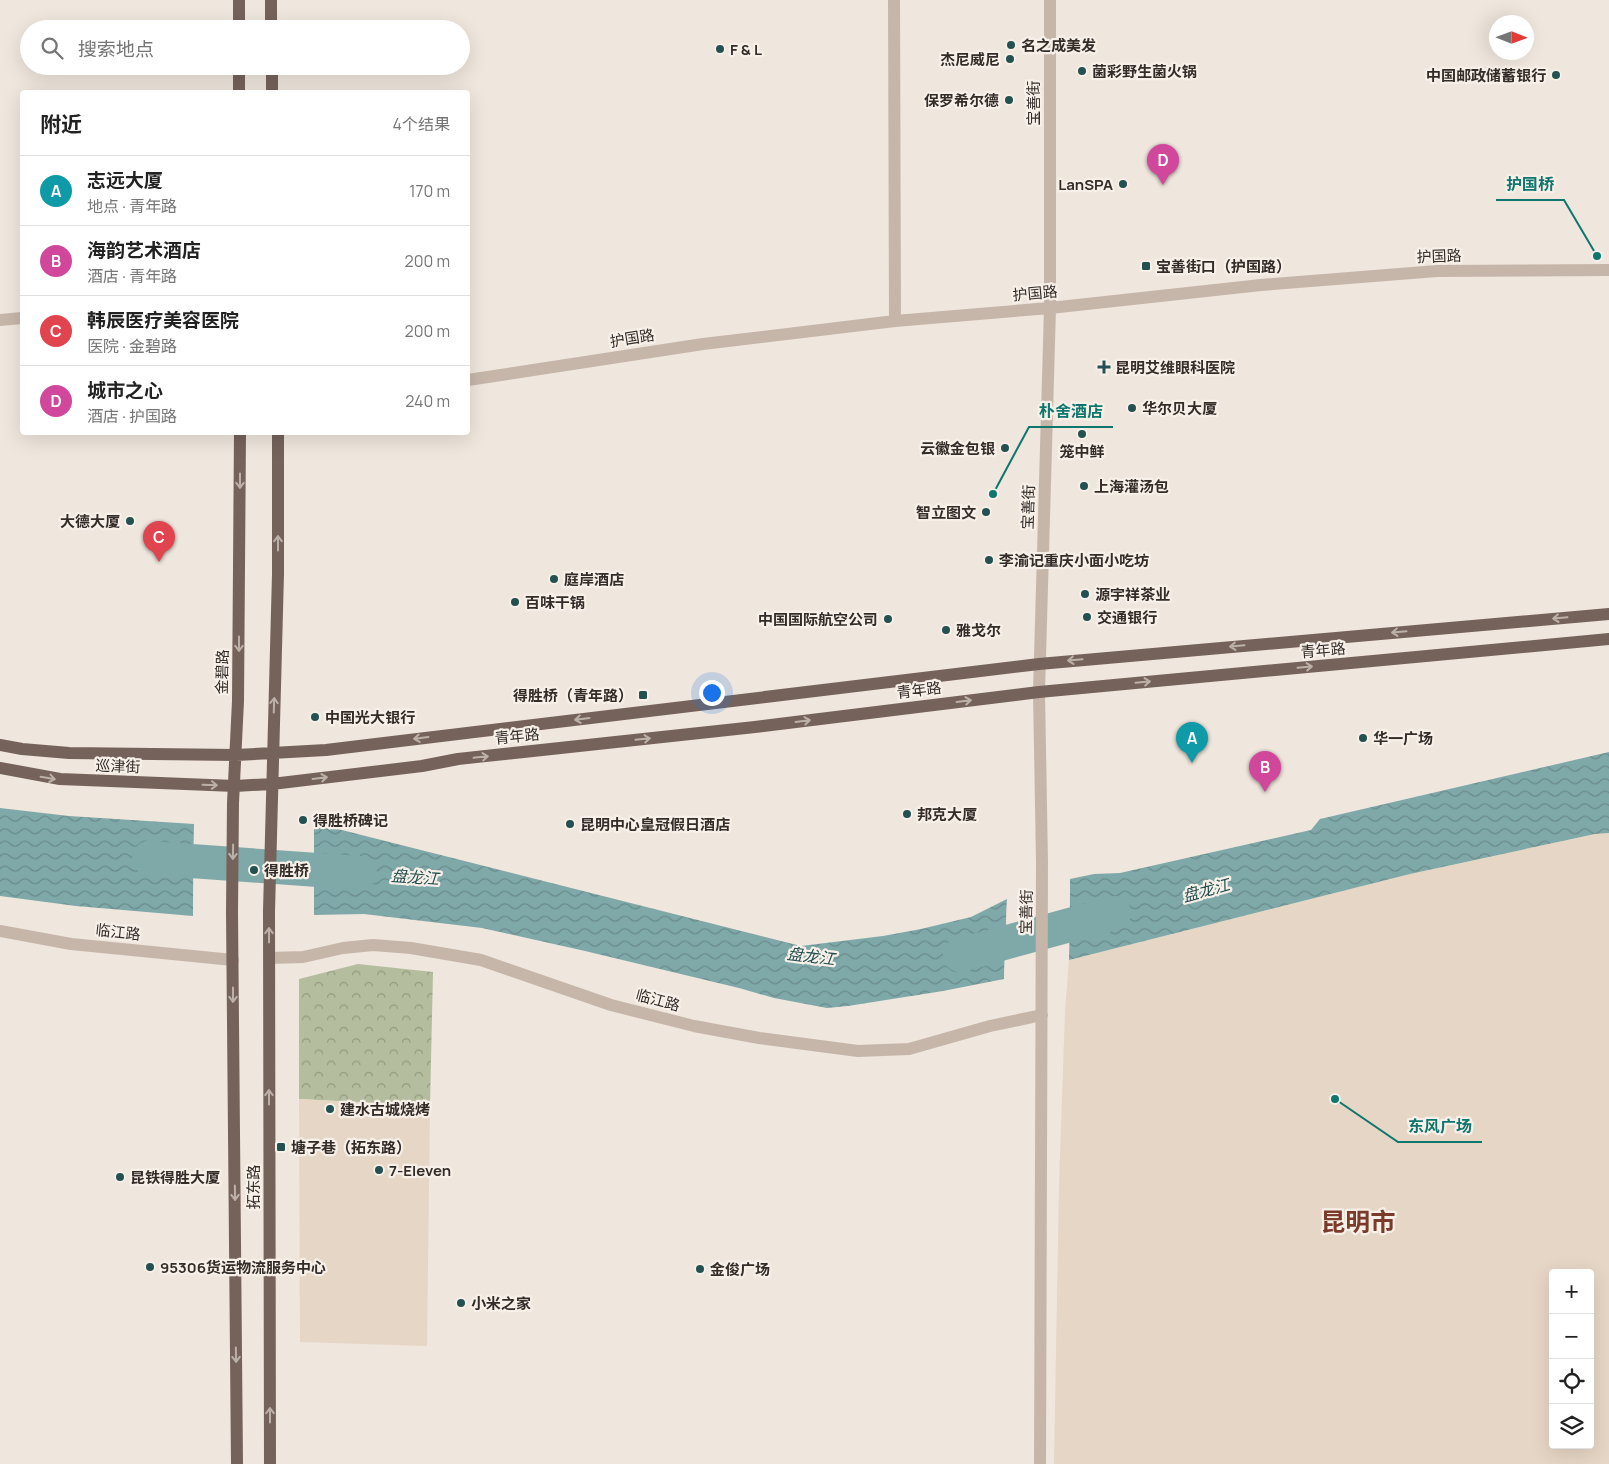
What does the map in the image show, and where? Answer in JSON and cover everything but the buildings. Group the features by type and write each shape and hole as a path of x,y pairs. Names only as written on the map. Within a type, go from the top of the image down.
{"main road":[{"path":"239,0 239,20"},
{"path":"271,0 272,20"},
{"path":"239,75 239,90"},
{"path":"272,75 272,90"},
{"name":"金碧路","path":"232,912 233,803 238,701 240,435"},
{"path":"272,784 278,574 278,435"},
{"name":"青年路","path":"236,755 272,754 346,747 1039,664 1609,614"},
{"name":"青年路","path":"235,786 272,784 422,766 458,759 755,727 1039,692 1609,639"},
{"name":"巡津街","path":"0,745 69,753 236,755"},
{"name":"巡津街","path":"0,768 60,779 235,786"},
{"name":"拓东路","path":"270,1464 269,911 272,784"},
{"name":"拓东路","path":"232,912 237,1464"}],"street":[{"path":"894,0 895,321"},
{"name":"宝善街","path":"1040,1464 1042,865 1039,664 1050,308 1050,0"},
{"name":"护国路","path":"470,380 702,344 895,321 1050,308 1261,285 1437,271 1609,270"},
{"path":"0,320 20,318"},
{"name":"临江路","path":"0,931 72,944 233,960"},
{"name":"临江路","path":"270,958 303,957 343,948 373,945 411,948 481,960 611,1005 694,1026 759,1038 858,1051 909,1049 990,1026 1042,1015"}],"green space":[{"path":"358,964 433,972 430,1106 299,1099 299,979"}],"shaded area":[{"path":"1609,833 1609,1464 1054,1464 1059,1186 1065,1012 1069,960 1410,874 1595,834"},
{"path":"299,1099 430,1106 427,1346 300,1342"}],"water":[{"path":"1609,752 1609,833 1595,834 1410,874 1069,960 1070,879 1094,874 1120,873 1311,830 1320,819"},
{"path":"0,808 69,816 194,824 193,916 76,906 0,896"},
{"path":"314,823 801,946 883,936 921,929 971,917 1007,899 1004,979 943,991 827,1008 774,998 585,951 482,928 364,914 314,915"}],"pier":[{"path":"312,823 314,823 314,915 311,915"},
{"path":"194,824 196,824 195,916 193,916"},
{"path":"1070,879 1069,960 1066,961 1067,880"},
{"path":"1009,898 1006,978 1004,979 1007,899"}],"waterway":[{"name":"盘龙江","path":"149,858 360,873"},
{"name":"盘龙江","path":"960,955 1114,913"}],"place":[{"name":"名之成美发","path":"1011,45"},
{"name":"F & L","path":"720,49"},
{"name":"杰尼威尼","path":"1010,59"},
{"name":"菌彩野生菌火锅","path":"1082,71"},
{"name":"中国邮政储蓄银行","path":"1556,75"},
{"name":"保罗希尔德","path":"1009,100"},
{"name":"LanSPA","path":"1123,184"},
{"name":"城市之心","path":"1163,185"},
{"name":"护国桥","path":"1597,256"},
{"name":"宝善街口（护国路）","path":"1146,266"},
{"name":"昆明艾维眼科医院","path":"1104,367"},
{"name":"华尔贝大厦","path":"1132,408"},
{"name":"笼中鲜","path":"1082,434"},
{"name":"云徽金包银","path":"1005,448"},
{"name":"上海灌汤包","path":"1084,486"},
{"name":"朴舍酒店","path":"993,494"},
{"name":"智立图文","path":"986,512"},
{"name":"大德大厦","path":"130,521"},
{"name":"李渝记重庆小面小吃坊","path":"989,560"},
{"name":"韩辰医疗美容医院","path":"159,562"},
{"name":"庭岸酒店","path":"554,579"},
{"name":"源宇祥茶业","path":"1085,594"},
{"name":"百味干锅","path":"515,602"},
{"name":"交通银行","path":"1087,617"},
{"name":"中国国际航空公司","path":"888,619"},
{"name":"雅戈尔","path":"946,630"},
{"name":"得胜桥（青年路）","path":"643,695"},
{"name":"中国光大银行","path":"315,717"},
{"name":"华一广场","path":"1363,738"},
{"name":"志远大厦","path":"1192,763"},
{"name":"海韵艺术酒店","path":"1265,792"},
{"name":"邦克大厦","path":"907,814"},
{"name":"得胜桥碑记","path":"303,820"},
{"name":"昆明中心皇冠假日酒店","path":"570,824"},
{"name":"得胜桥","path":"254,870"},
{"name":"东风广场","path":"1335,1099"},
{"name":"建水古城烧烤","path":"330,1109"},
{"name":"塘子巷（拓东路）","path":"281,1147"},
{"name":"7-Eleven","path":"379,1170"},
{"name":"昆铁得胜大厦","path":"120,1177"},
{"name":"95306货运物流服务中心","path":"150,1267"},
{"name":"金俊广场","path":"700,1269"},
{"name":"小米之家","path":"461,1303"}],"district":[{"name":"昆明市","path":"1358,1221"}]}
